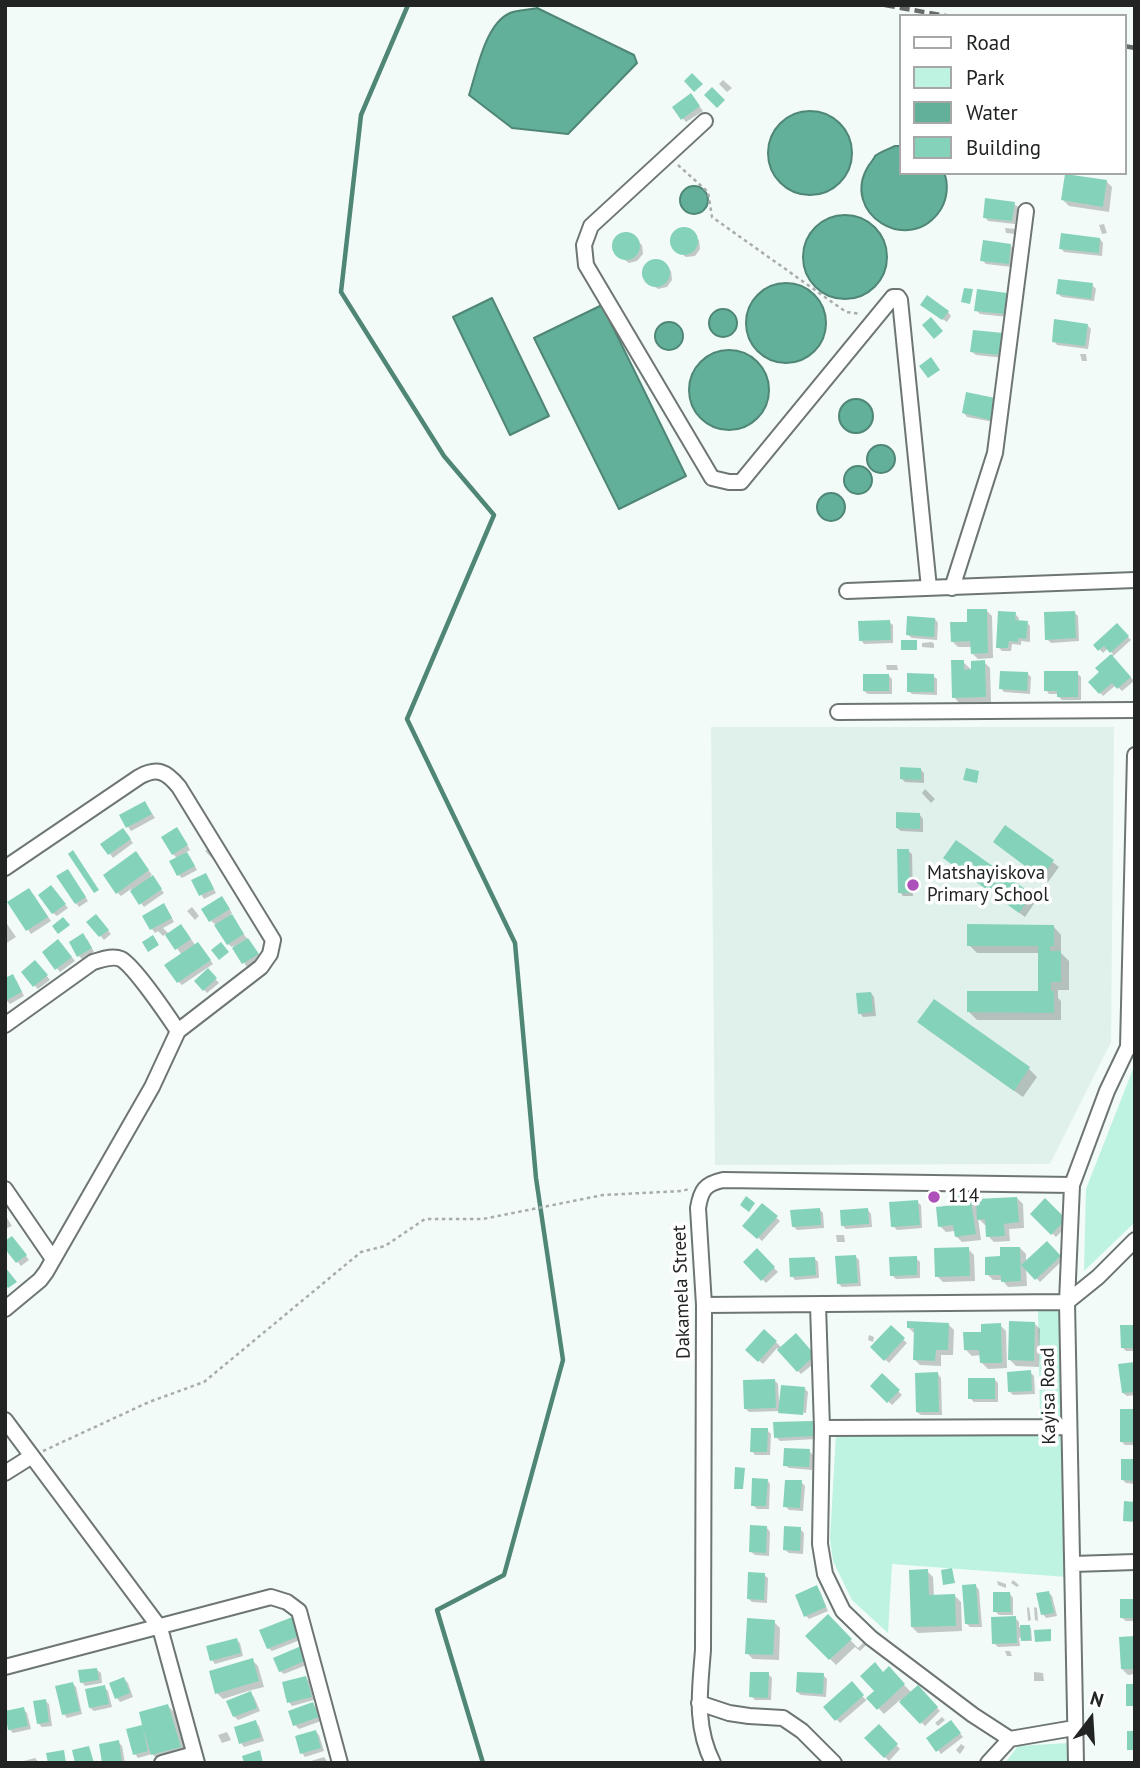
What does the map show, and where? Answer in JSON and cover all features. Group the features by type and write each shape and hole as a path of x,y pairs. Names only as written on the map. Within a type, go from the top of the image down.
{"street":[{"path":"705,121 591,226 583,245 586,265 712,478 729,482 741,482 894,297 898,297 929,588"},
{"path":"952,588 995,453 1026,211"},
{"path":"847,591 1135,580"},
{"path":"838,712 1135,710"},
{"path":"1131,1047 1135,755"},
{"path":"5,869 139,777 149,771 160,771 171,777 186,799 273,940 270,954 261,967 178,1031 152,1087 40,1280 5,1309"},
{"path":"5,1025 93,962 108,958 120,959 135,972 178,1031"},
{"name":"Kayisa Road","path":"1076,1763 1067,1302 1072,1185 1107,1091 1131,1047"},
{"path":"712,1182 1072,1185"},
{"name":"Dakamela Street","path":"712,1182 700,1197 698,1208 704,1305 703,1650 699,1703 701,1732 713,1763"},
{"path":"5,1189 53,1259"},
{"path":"704,1305 1067,1302 1135,1240"},
{"path":"818,1305 822,1428 820,1544 825,1574 843,1611 871,1638 973,1715 1010,1739"},
{"path":"5,1420 160,1628 195,1758 162,1763"},
{"path":"822,1428 1069,1427"},
{"path":"5,1473 32,1456"},
{"path":"1073,1564 1135,1562"},
{"path":"5,1667 271,1597 287,1602 299,1611 340,1763"},
{"path":"699,1703 729,1713 783,1718 802,1731 834,1763"},
{"path":"988,1763 1010,1739 1074,1728"}],"path":[{"path":"667,156 708,192 712,217 846,312 870,315"},
{"path":"32,1456 149,1402 204,1382 361,1252 385,1246 425,1219 483,1219 603,1195 682,1191 712,1182"}],"shaded area":[{"name":"Matshayiskova Primary School","path":"711,727 1114,727 1111,1042 1050,1164 715,1165"}],"green space":[{"path":"1135,1064 1135,1222 1084,1271 1086,1189"},
{"path":"1038,1311 1061,1311 1064,1414 1061,1418 1040,1418"},
{"path":"836,1434 1063,1434 1067,1577 892,1564 888,1633 852,1600 833,1561 830,1539"},
{"path":"1069,1743 1070,1763 1005,1763 1018,1746"}],"water":[{"path":"537,8 634,55 637,63 568,134 512,128 469,95 483,49 494,27 510,13"},
{"path":"802,111 818,111 834,118 845,129 852,145 849,169 840,183 818,195 802,195 786,188 775,177 768,161 768,145 775,129 786,118"},
{"path":"898,146 898,175 945,175 945,201 928,223 912,230 896,229 882,223 870,213 863,199 862,183 869,165 875,156"},
{"path":"694,186 704,190 708,200 704,210 694,214 684,210 680,200 684,190"},
{"path":"837,215 853,215 869,222 880,233 887,249 884,273 875,287 853,299 837,299 821,292 810,281 803,265 803,249 810,233 821,222"},
{"path":"778,283 794,283 815,294 826,315 826,331 815,352 794,363 778,363 764,357 752,345 746,331 746,315 752,301 764,289"},
{"path":"492,298 549,416 510,435 453,317"},
{"path":"602,305 686,476 619,509 534,338"},
{"path":"723,309 733,313 737,323 733,333 723,337 713,333 709,323 713,313"},
{"path":"669,322 679,326 683,336 679,346 669,350 659,346 655,336 659,326"},
{"path":"721,350 737,350 758,361 769,382 769,398 758,419 737,430 721,430 707,424 695,412 689,398 689,382 695,368 707,356"},
{"path":"856,399 868,404 873,416 868,428 856,433 844,428 839,416 844,404"},
{"path":"881,445 891,449 895,459 891,469 881,473 871,469 867,459 871,449"},
{"path":"858,466 868,470 872,480 868,490 858,494 848,490 844,480 848,470"},
{"path":"831,493 841,497 845,507 841,517 831,521 821,517 817,507 821,497"}],"building":[{"path":"692,73 703,84 694,92 684,81"},
{"path":"712,87 725,100 717,108 704,95"},
{"path":"691,93 700,106 681,120 672,107"},
{"path":"1065,175 1107,180 1103,207 1061,200"},
{"path":"985,198 1015,202 1012,221 983,218"},
{"path":"684,227 694,231 698,241 694,251 684,255 674,251 670,241 674,231"},
{"path":"626,232 636,236 640,246 636,256 626,260 616,256 612,246 616,236"},
{"path":"1061,233 1100,238 1099,253 1059,249"},
{"path":"983,240 1011,244 1009,264 980,261"},
{"path":"656,259 666,263 670,273 666,283 656,287 646,283 642,273 646,263"},
{"path":"1058,279 1093,283 1091,299 1056,294"},
{"path":"964,288 973,289 970,304 961,302"},
{"path":"977,289 1007,293 1005,314 974,311"},
{"path":"927,295 949,311 942,320 920,305"},
{"path":"931,317 943,331 934,339 922,325"},
{"path":"1054,319 1088,324 1085,346 1052,342"},
{"path":"973,330 1003,333 1001,355 970,352"},
{"path":"931,357 940,370 928,378 919,366"},
{"path":"966,392 995,398 990,420 962,413"},
{"path":"967,609 987,609 988,653 971,654 970,641 951,642 950,622 967,622"},
{"path":"998,611 1016,612 1015,620 1028,621 1026,639 1009,641 1008,648 996,648"},
{"path":"1075,611 1076,638 1045,640 1044,612"},
{"path":"907,616 935,618 934,637 906,635"},
{"path":"890,620 891,640 859,641 858,621"},
{"path":"1117,623 1129,636 1110,653 1104,646 1098,651 1093,645"},
{"path":"901,640 917,640 917,650 901,650"},
{"path":"1111,654 1131,677 1117,689 1112,683 1099,694 1088,682 1099,672 1095,668"},
{"path":"951,660 964,660 964,670 971,669 971,661 985,660 986,697 952,698"},
{"path":"1000,671 1028,672 1027,691 999,689"},
{"path":"1044,671 1078,671 1078,697 1057,697 1057,691 1044,691"},
{"path":"907,673 934,674 934,692 907,692"},
{"path":"863,674 889,674 889,691 863,691"},
{"path":"900,767 921,768 921,780 900,779"},
{"path":"966,768 979,771 977,783 963,780"},
{"path":"145,801 152,814 126,828 119,815"},
{"path":"896,812 920,813 920,829 896,828"},
{"path":"1005,825 1054,860 1041,878 993,842"},
{"path":"177,827 188,845 172,855 161,837"},
{"path":"123,828 131,839 108,855 100,844"},
{"path":"956,840 1032,894 1019,913 943,858"},
{"path":"897,849 909,849 910,893 898,893"},
{"path":"73,850 99,890 94,893 68,854"},
{"path":"136,851 149,870 116,894 103,875"},
{"path":"187,852 195,866 177,876 169,861"},
{"path":"68,869 86,897 75,904 56,876"},
{"path":"206,873 214,889 199,896 191,880"},
{"path":"153,875 162,889 139,905 130,891"},
{"path":"51,885 66,904 52,914 38,895"},
{"path":"29,888 48,917 26,931 7,902"},
{"path":"222,896 230,909 209,922 201,909"},
{"path":"164,903 172,918 150,930 142,916"},
{"path":"96,914 109,930 99,937 86,922"},
{"path":"232,914 244,934 227,945 214,925"},
{"path":"63,917 70,925 58,934 52,926"},
{"path":"181,924 191,939 175,950 165,935"},
{"path":"967,924 1054,925 1054,946 1050,946 1050,951 1061,951 1061,982 1051,982 1051,991 1054,991 1054,1013 967,1012 967,991 1038,991 1038,946 967,946"},
{"path":"83,933 92,948 77,957 69,942"},
{"path":"153,935 159,945 148,952 142,942"},
{"path":"248,938 259,954 242,964 232,948"},
{"path":"58,939 72,957 55,970 42,952"},
{"path":"198,942 211,960 177,983 164,965"},
{"path":"221,942 229,952 219,960 211,950"},
{"path":"35,960 48,975 33,987 21,972"},
{"path":"208,968 217,978 203,991 194,981"},
{"path":"13,974 22,992 5,1001 5,978"},
{"path":"871,992 873,1012 858,1014 856,993"},
{"path":"934,999 1030,1067 1014,1091 917,1022"},
{"path":"970,1194 976,1234 955,1237 953,1225 938,1227 936,1207 954,1205 953,1196"},
{"path":"746,1196 755,1203 749,1212 740,1205"},
{"path":"1017,1197 1019,1222 1004,1224 1005,1236 986,1237 985,1219 977,1220 976,1199"},
{"path":"1045,1198 1066,1219 1051,1235 1030,1214"},
{"path":"918,1200 920,1225 891,1227 889,1202"},
{"path":"762,1203 778,1216 757,1239 742,1226"},
{"path":"820,1208 821,1225 792,1227 790,1210"},
{"path":"868,1208 869,1224 841,1226 840,1210"},
{"path":"12,1236 27,1255 16,1263 5,1249 5,1241"},
{"path":"1047,1241 1061,1256 1035,1280 1021,1265"},
{"path":"969,1247 970,1276 935,1277 934,1248"},
{"path":"1000,1247 1020,1247 1021,1281 1001,1282 1001,1275 985,1275 985,1257 1000,1256"},
{"path":"757,1248 775,1267 761,1281 743,1262"},
{"path":"856,1255 858,1283 837,1284 835,1256"},
{"path":"917,1256 917,1275 890,1276 889,1257"},
{"path":"815,1257 816,1275 790,1277 789,1258"},
{"path":"5,1267 17,1282 8,1288 5,1284"},
{"path":"907,1321 949,1323 948,1350 936,1350 935,1361 913,1360 914,1328 907,1328"},
{"path":"1009,1321 1035,1322 1034,1361 1008,1360"},
{"path":"1001,1323 1002,1363 980,1363 979,1350 964,1350 963,1332 981,1332 981,1324"},
{"path":"891,1325 905,1338 884,1361 870,1347"},
{"path":"1120,1325 1135,1325 1135,1348 1121,1348"},
{"path":"764,1329 777,1341 758,1362 745,1350"},
{"path":"796,1333 815,1355 797,1372 777,1350"},
{"path":"1135,1362 1135,1392 1122,1393 1118,1364"},
{"path":"1031,1370 1032,1391 1008,1392 1007,1372"},
{"path":"938,1372 939,1412 916,1412 915,1373"},
{"path":"882,1373 900,1390 887,1403 870,1386"},
{"path":"968,1378 995,1378 995,1399 968,1399"},
{"path":"775,1379 776,1408 744,1409 743,1380"},
{"path":"781,1385 805,1387 803,1415 778,1413"},
{"path":"1120,1409 1135,1409 1135,1442 1120,1442"},
{"path":"813,1421 814,1436 774,1438 773,1422"},
{"path":"751,1428 768,1428 767,1452 750,1452"},
{"path":"784,1448 810,1449 809,1467 783,1466"},
{"path":"1121,1459 1135,1459 1135,1481 1121,1480"},
{"path":"735,1467 745,1468 743,1489 734,1489"},
{"path":"752,1478 768,1479 766,1506 751,1506"},
{"path":"785,1480 802,1480 800,1508 783,1507"},
{"path":"1124,1501 1135,1502 1135,1522 1123,1521"},
{"path":"750,1525 767,1526 766,1553 749,1552"},
{"path":"784,1526 801,1527 800,1551 783,1550"},
{"path":"952,1568 955,1583 943,1585 941,1570"},
{"path":"928,1569 929,1595 955,1594 956,1626 911,1627 909,1570"},
{"path":"748,1572 765,1573 764,1600 747,1599"},
{"path":"976,1584 979,1624 965,1624 962,1585"},
{"path":"817,1585 826,1607 804,1617 795,1595"},
{"path":"1049,1591 1054,1613 1041,1615 1036,1593"},
{"path":"993,1592 1010,1592 1011,1612 993,1612"},
{"path":"1120,1599 1135,1599 1135,1618 1120,1618"},
{"path":"828,1614 852,1639 829,1660 805,1636"},
{"path":"295,1616 302,1635 267,1649 259,1630"},
{"path":"1016,1616 1017,1643 992,1644 991,1617"},
{"path":"747,1618 775,1620 773,1655 745,1654"},
{"path":"1020,1625 1030,1625 1031,1640 1021,1641"},
{"path":"1051,1629 1051,1641 1035,1642 1034,1630"},
{"path":"1135,1636 1135,1669 1121,1669 1119,1637"},
{"path":"237,1638 241,1653 210,1661 206,1646"},
{"path":"301,1646 307,1660 279,1672 273,1658"},
{"path":"253,1658 259,1681 215,1694 209,1671"},
{"path":"875,1662 883,1672 889,1666 905,1684 877,1710 866,1698 874,1691 860,1676"},
{"path":"97,1668 99,1680 80,1683 78,1670"},
{"path":"750,1672 769,1672 768,1698 749,1697"},
{"path":"797,1672 824,1673 823,1694 796,1692"},
{"path":"306,1676 312,1697 287,1703 282,1682"},
{"path":"124,1677 130,1693 115,1699 109,1683"},
{"path":"852,1681 864,1695 835,1721 823,1707"},
{"path":"73,1682 80,1711 62,1715 55,1686"},
{"path":"1126,1684 1135,1684 1135,1706 1126,1706"},
{"path":"105,1685 109,1704 89,1708 85,1689"},
{"path":"918,1685 938,1707 920,1724 899,1702"},
{"path":"251,1691 257,1708 233,1717 226,1701"},
{"path":"46,1699 49,1722 37,1724 33,1701"},
{"path":"313,1702 319,1717 293,1726 288,1711"},
{"path":"168,1704 181,1747 151,1755 143,1728 148,1751 133,1755 126,1729 142,1725 139,1712"},
{"path":"24,1707 28,1726 8,1730 5,1711"},
{"path":"256,1720 261,1737 239,1744 234,1727"},
{"path":"951,1720 961,1733 936,1752 926,1738"},
{"path":"879,1724 898,1744 884,1758 864,1738"},
{"path":"316,1730 321,1748 300,1754 295,1736"},
{"path":"1127,1731 1135,1731 1135,1750 1127,1750"},
{"path":"119,1740 122,1763 102,1763 99,1744"},
{"path":"89,1746 94,1763 75,1763 72,1750"},
{"path":"64,1750 66,1763 48,1763 46,1753"},
{"path":"260,1750 263,1763 244,1763 242,1756"}],"waterway":[{"path":"408,5 361,115 341,292 444,456 494,515 407,719 515,943 536,1178 563,1360 504,1575 437,1610 483,1763"}],"railway":[{"path":"885,5 935,14"},
{"path":"1126,46 1135,48"}],"place":[{"name":"Matshayiskova Primary School","path":"913,885"},
{"name":"114","path":"934,1197"}]}
